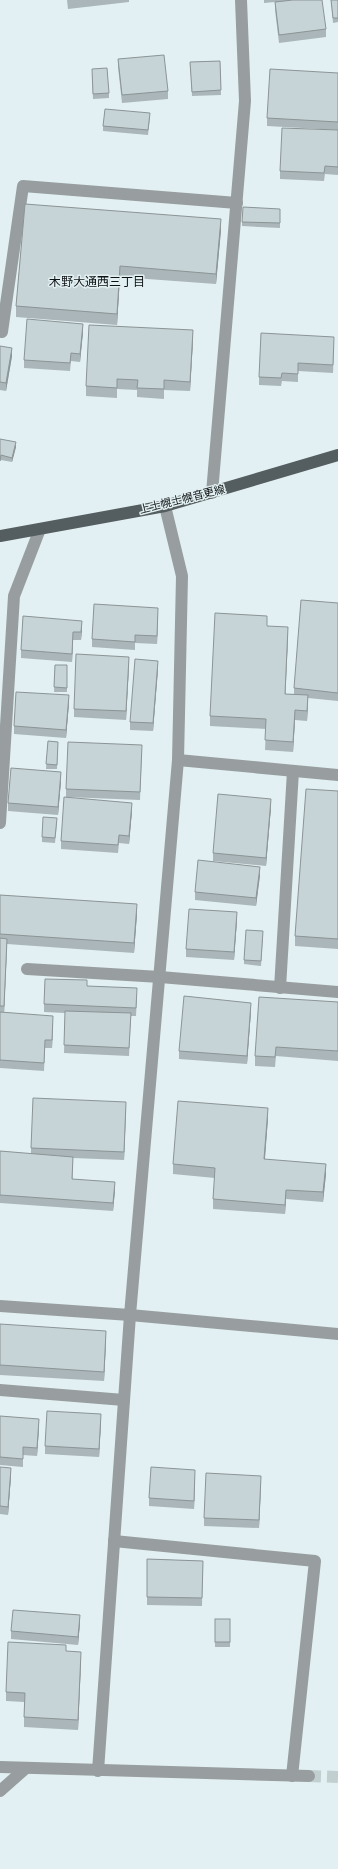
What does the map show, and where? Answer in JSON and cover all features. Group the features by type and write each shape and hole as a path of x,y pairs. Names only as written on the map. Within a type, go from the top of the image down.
{"main road":[{"name":"上士幌士幌音更線","path":"0,536 165,506 338,455"}],"street":[{"path":"212,493 246,100 241,0"},
{"path":"2,332 23,186 237,203"},
{"path":"98,1771 130,1315 178,760 182,576 165,506"},
{"path":"0,824 14,596 40,529"},
{"path":"178,760 338,775"},
{"path":"280,988 293,771"},
{"path":"27,969 160,977 338,992"},
{"path":"0,1306 130,1315 338,1334"},
{"path":"0,1390 124,1400"},
{"path":"114,1541 315,1561 292,1776"},
{"path":"0,1767 309,1776"},
{"path":"0,1791 26,1768"}],"building":[{"path":"293,0 322,0 326,29 279,35 275,2"},
{"path":"331,0 338,0 338,18 333,18"},
{"path":"164,55 168,91 122,95 118,59"},
{"path":"220,61 221,90 192,92 190,62"},
{"path":"107,68 109,93 93,94 92,69"},
{"path":"270,69 338,73 338,122 267,118"},
{"path":"105,109 150,113 148,130 103,126"},
{"path":"282,128 338,130 338,167 325,166 324,173 280,171"},
{"path":"25,204 221,219 216,274 120,266 117,314 16,306"},
{"path":"243,207 280,209 280,223 242,222"},
{"path":"27,319 83,324 80,354 71,353 70,363 24,360"},
{"path":"89,325 193,330 190,382 164,380 164,389 137,388 138,380 117,379 117,388 86,386"},
{"path":"261,333 334,337 333,365 298,363 298,374 282,373 281,378 259,377"},
{"path":"0,346 12,348 6,383 0,382"},
{"path":"0,439 16,442 12,458 1,455 0,461"},
{"path":"301,600 338,603 338,693 294,688"},
{"path":"94,604 158,608 157,636 135,635 135,642 92,639"},
{"path":"215,613 267,616 267,626 288,627 285,694 308,695 307,711 295,710 293,742 265,740 266,719 210,716"},
{"path":"23,616 82,621 81,632 73,632 72,654 21,650"},
{"path":"76,654 129,657 126,711 74,709"},
{"path":"135,659 158,661 153,723 130,722"},
{"path":"55,665 67,665 67,688 54,687"},
{"path":"16,692 69,695 66,730 14,726"},
{"path":"48,741 58,742 57,765 46,764"},
{"path":"68,742 142,745 140,792 66,789"},
{"path":"11,768 61,772 58,807 8,803"},
{"path":"306,789 338,791 338,939 295,936"},
{"path":"218,794 271,799 266,858 213,853"},
{"path":"64,797 132,803 129,836 119,835 118,845 61,841"},
{"path":"43,817 57,818 55,838 42,837"},
{"path":"198,860 260,867 256,898 195,892"},
{"path":"0,895 137,904 134,943 0,934"},
{"path":"189,909 237,912 234,952 186,949"},
{"path":"246,930 263,931 261,961 244,960"},
{"path":"0,938 7,939 4,1006 0,1006"},
{"path":"45,979 87,980 87,986 137,988 136,1008 44,1004"},
{"path":"184,996 251,1003 247,1056 179,1051"},
{"path":"259,997 338,1002 338,1051 276,1047 275,1057 255,1056"},
{"path":"65,1011 131,1013 129,1048 64,1045"},
{"path":"0,1012 53,1016 52,1040 45,1040 44,1063 0,1060"},
{"path":"33,1098 126,1102 124,1152 31,1148"},
{"path":"178,1101 268,1108 264,1159 326,1164 323,1192 286,1190 285,1205 213,1199 215,1168 173,1164"},
{"path":"0,1151 73,1157 72,1179 115,1182 113,1203 0,1195"},
{"path":"0,1324 106,1331 104,1372 0,1365"},
{"path":"47,1411 101,1414 99,1449 45,1446"},
{"path":"0,1416 39,1419 37,1448 23,1447 23,1459 0,1457"},
{"path":"0,1467 11,1468 8,1507 0,1506"},
{"path":"151,1467 195,1470 194,1501 149,1498"},
{"path":"206,1473 261,1476 259,1520 204,1518"},
{"path":"147,1559 203,1561 202,1598 147,1597"},
{"path":"13,1610 80,1615 78,1637 11,1631"},
{"path":"215,1619 230,1619 230,1642 215,1642"},
{"path":"8,1642 66,1645 66,1651 81,1652 78,1720 24,1717 25,1693 6,1692"}],"tunnel":[{"path":"309,1776 338,1777"}],"district":[{"name":"木野大通西三丁目","path":"97,281"}]}
